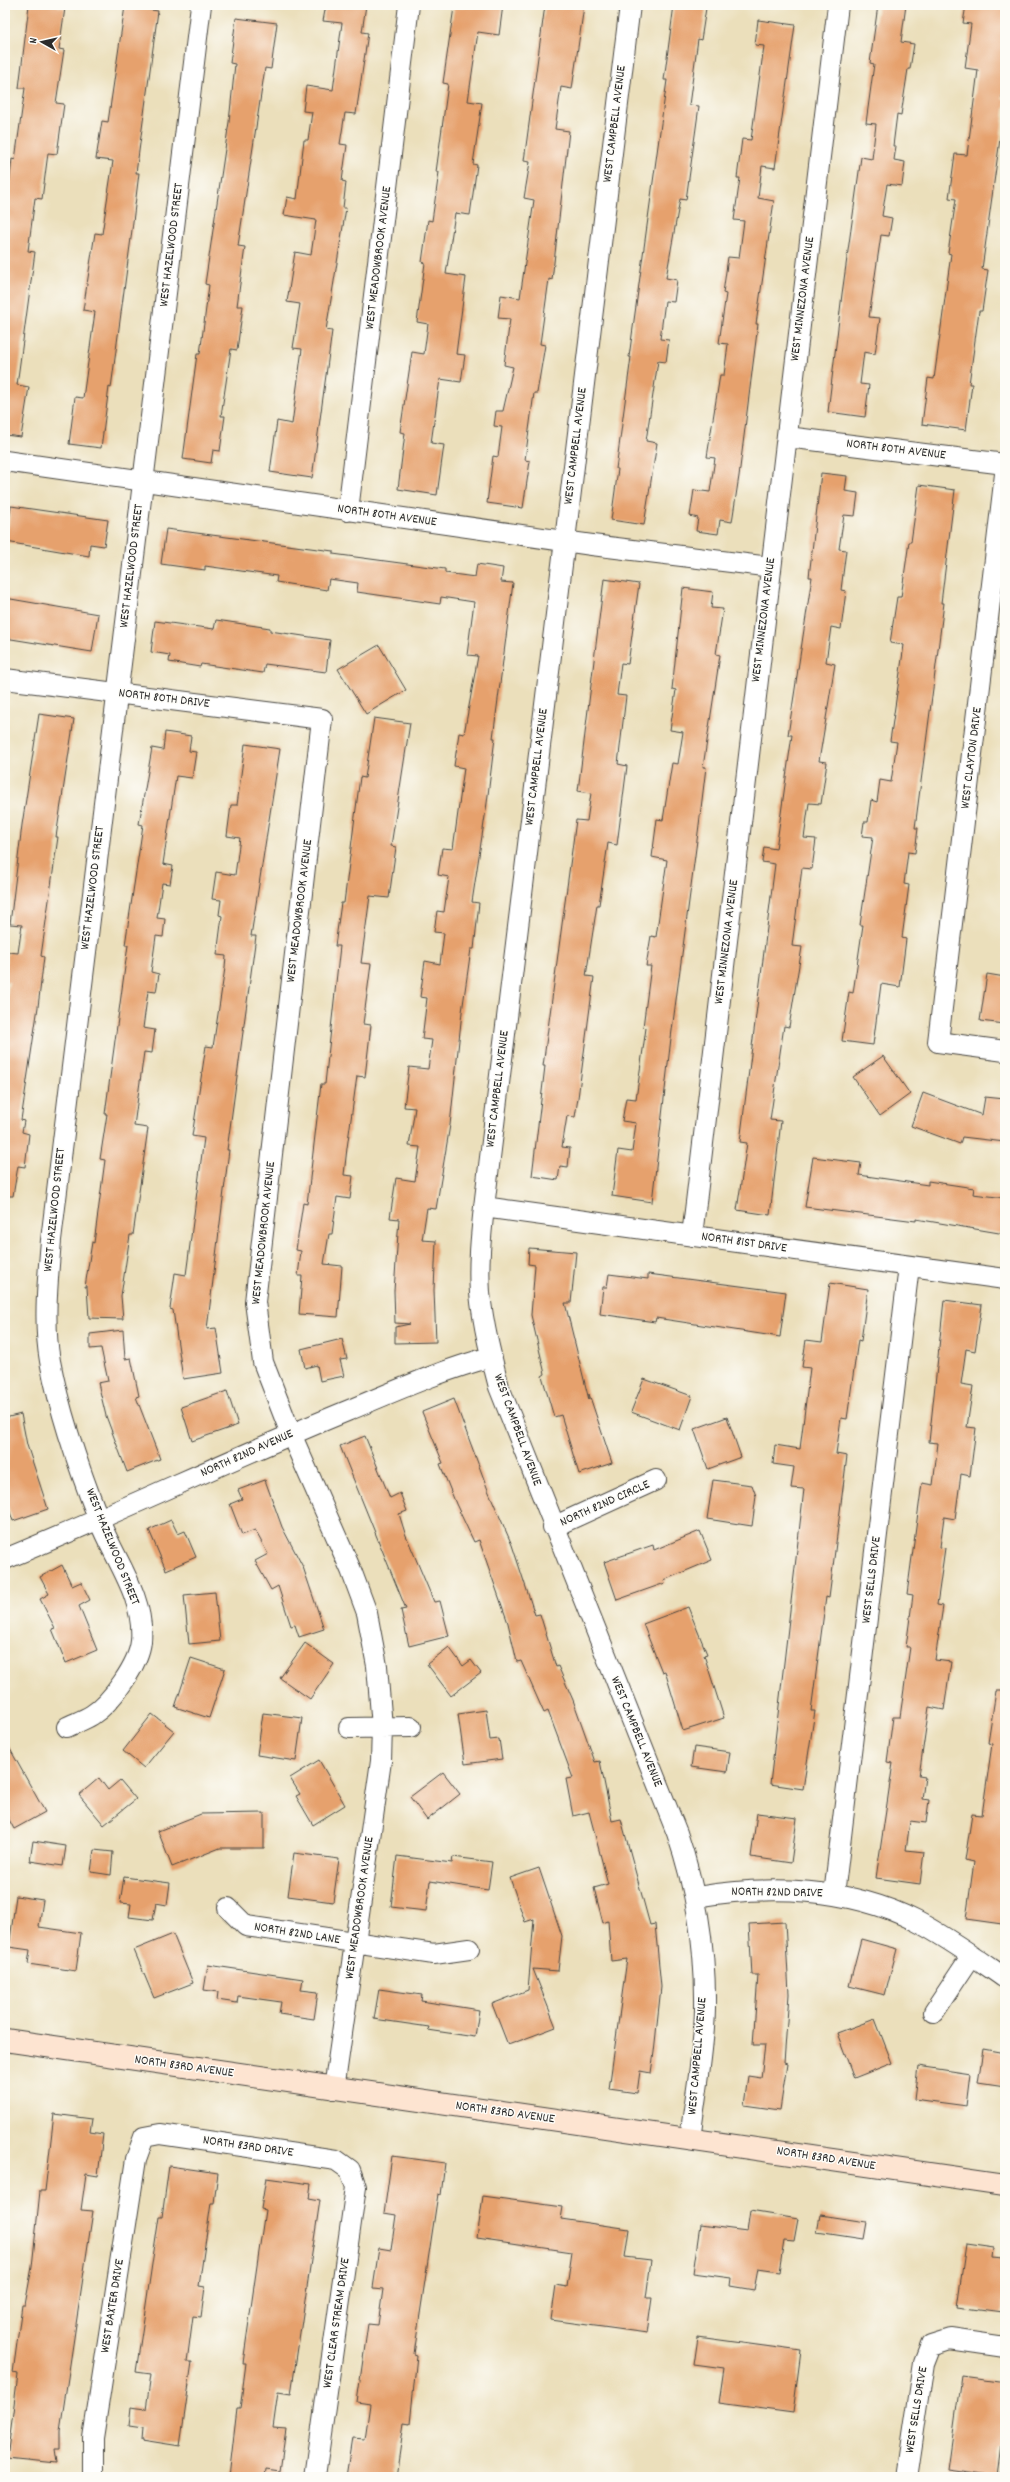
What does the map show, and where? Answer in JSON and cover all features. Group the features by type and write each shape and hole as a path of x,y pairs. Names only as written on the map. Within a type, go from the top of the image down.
{"main road":[{"name":"NORTH 83RD AVENUE","path":"5,2040 334,2089 1005,2185"}],"street":[{"name":"WEST HAZELWOOD STREET","path":"67,1727 93,1715 118,1689 134,1664 141,1641 137,1606 126,1576 99,1521 67,1428 50,1360 46,1300 51,1240 201,5"},
{"name":"WEST MEADOWBROOK AVENUE","path":"348,511 409,5"},
{"name":"WEST CAMPBELL AVENUE","path":"630,5 484,1207 480,1248 480,1292 499,1387 553,1527 676,1834 696,1897 703,1961 705,2010 690,2139"},
{"name":"WEST MINNEZONA AVENUE","path":"692,1236 770,567 787,437 838,5"},
{"name":"NORTH 80TH AVENUE","path":"787,437 1005,464"},
{"name":"NORTH 80TH AVENUE","path":"5,461 348,511 770,567"},
{"name":"WEST CLAYTON DRIVE","path":"1005,474 938,1042 1005,1051"},
{"name":"NORTH 80TH DRIVE","path":"5,679 322,719"},
{"name":"WEST MEADOWBROOK AVENUE","path":"322,719 255,1302 263,1362 291,1434 351,1570 367,1613 377,1666 382,1727 381,1761 334,2089"},
{"name":"NORTH 81ST DRIVE","path":"484,1207 1005,1279"},
{"name":"WEST SELLS DRIVE","path":"834,1895 909,1266"},
{"name":"NORTH 82ND AVENUE","path":"5,1559 99,1521 291,1434 458,1366 492,1357"},
{"name":"NORTH 82ND CIRCLE","path":"553,1527 656,1480"},
{"path":"349,1728 411,1727"},
{"name":"NORTH 82ND DRIVE","path":"696,1897 726,1892 769,1891 834,1895 878,1906 914,1921 972,1955 1005,1978"},
{"name":"NORTH 82ND LANE","path":"228,1908 246,1926 355,1944 434,1954 469,1949"},
{"path":"934,2012 972,1955"},
{"name":"NORTH 83RD DRIVE","path":"144,2137 160,2134 328,2158 336,2160 350,2170"},
{"name":"WEST BAXTER DRIVE","path":"93,2477 93,2438 136,2159 144,2137"},
{"name":"WEST CLEAR STREAM DRIVE","path":"315,2477 356,2187 350,2170"},
{"name":"WEST SELLS DRIVE","path":"907,2477 924,2362 931,2345 950,2339 1005,2347"}],"building":[{"path":"29,5 58,5 58,7 65,8 59,49 64,50 56,103 64,104 57,154 48,153 42,199 35,198 28,251 35,252 17,385 29,387 21,437 5,435 5,221 12,159 15,160 25,88 19,88"},
{"path":"326,5 366,5 362,32 368,33 356,114 345,113 340,144 347,145 342,181 346,182 343,208 346,208 326,330 332,331 312,478 270,472 277,421 292,424 302,349 293,348 300,304 287,302 295,252 311,255 316,220 284,215 287,197 297,199 304,140 308,140 312,112 303,111 306,86 333,90 342,23 323,21"},
{"path":"466,5 503,5 499,35 478,32 468,101 482,103 473,164 477,165 470,215 455,213 446,274 466,277 456,354 465,355 461,382 440,379 431,443 444,445 437,495 398,489 405,433 400,432 412,352 424,354 428,324 417,322 425,263 422,262 428,220 432,221 439,172 436,172 448,84 443,83 454,7 465,8"},
{"path":"545,5 584,6 572,89 561,87 555,129 569,131 552,280 549,279 540,344 545,345 537,393 534,393 525,460 530,461 523,508 487,503 493,456 498,457 502,427 494,426 496,411 503,411 513,367 504,365 510,319 498,318 501,295 520,298 534,200 524,198 530,162 524,161"},
{"path":"674,5 701,5 701,7 706,8 701,40 698,39 689,105 699,106 686,200 680,199 666,278 677,280 674,302 665,301 660,339 669,340 666,362 658,361 646,441 657,443 644,525 611,520 618,469 616,469 631,357 629,357 667,80 664,80"},
{"path":"878,5 906,5 901,42 914,44 910,69 908,69 901,115 897,114 893,146 896,146 894,160 905,162 902,186 887,184 882,216 892,218 889,236 881,235 869,317 880,318 875,354 864,352 860,384 869,385 865,417 828,412 842,294 861,157 872,159 876,124 866,123 874,64 870,63"},
{"path":"966,5 1005,5 1005,76 1002,98 1005,99 1005,103 982,269 988,270 982,311 979,311 969,384 972,384 966,430 922,424 928,378 934,379 951,254 948,253 956,199 949,198 955,154 967,155 978,70 965,68 971,24 963,23"},
{"path":"125,6 158,11 136,173 139,173 131,238 111,388 109,387 101,448 69,444 75,397 83,398 95,312 83,310 95,233 102,234 113,161 96,159 102,121 108,122"},
{"path":"236,18 277,23 271,69 265,68 238,246 245,247 237,306 243,306 237,350 231,349 221,416 225,416 220,451 213,450 211,463 183,459 197,354 200,354 209,285 205,284 229,122 235,64 230,63"},
{"path":"758,20 795,25 775,168 762,166 758,198 774,201 756,324 758,324 739,476 732,522 720,520 718,534 696,531 698,518 690,516 694,490 710,492 715,458 707,457 720,375 724,375 728,344 719,343 726,294 723,293 728,257 739,258 744,221 734,220 740,178 737,178 742,139 751,140 764,46 755,45"},
{"path":"821,473 847,476 845,491 858,493 855,516 844,515 839,549 846,550 841,590 846,591 841,629 831,627 826,662 835,664 819,761 827,762 821,804 809,803 804,838 816,839 812,869 802,868 792,946 802,947 789,1027 784,1026 770,1120 781,1121 770,1215 737,1210 747,1143 740,1142 775,864 762,862 764,847 776,849 792,735 788,735 812,577 809,577"},
{"path":"919,485 955,490 941,603 944,603 915,828 918,828 915,853 908,852 904,884 909,885 902,938 906,939 900,987 881,984 873,1045 842,1041 849,992 853,993 863,925 860,925 873,837 862,836 864,822 868,822 871,800 877,802 880,780 891,782 897,742 890,741 904,645 890,643 897,597 901,597"},
{"path":"11,506 108,520 104,546 90,544 89,556 6,542"},
{"path":"166,529 333,551 333,554 445,569 445,573 475,577 477,564 503,568 501,582 513,583 493,738 495,738 487,803 472,902 479,903 474,949 471,949 462,1012 450,1125 436,1209 427,1208 422,1240 436,1241 434,1290 436,1342 395,1343 395,1327 410,1324 395,1323 394,1291 399,1219 390,1218 396,1178 415,1181 420,1147 409,1146 415,1108 404,1107 409,1067 428,1069 432,1040 422,1039 427,998 420,997 425,961 440,964 444,933 434,932 437,911 444,912 449,877 438,875 442,848 453,849 464,768 454,766 459,733 464,734 478,656 467,655 474,602 441,597 440,604 357,592 358,583 329,579 327,590 276,582 277,576 205,566 205,570 161,564"},
{"path":"604,579 639,584 628,664 621,663 617,695 626,696 618,764 627,766 617,845 608,843 599,905 597,905 586,976 594,977 575,1117 567,1116 562,1147 570,1148 568,1167 560,1166 558,1180 532,1176 545,1066 543,1066 576,820 587,821 591,793 578,791"},
{"path":"683,588 713,592 711,608 723,609 716,654 720,655 703,767 706,767 671,1038 652,1202 612,1196 618,1150 632,1152 636,1123 622,1121 626,1098 636,1099 646,1028 643,1027 651,966 646,966 651,936 656,937 667,860 652,857 657,819 663,820 672,763 678,764 683,732 670,730 676,690 672,689"},
{"path":"5,598 98,614 92,652 5,638"},
{"path":"216,620 270,628 270,631 330,640 326,672 265,664 263,673 201,664 200,667 169,662 170,655 151,652 155,621 214,629"},
{"path":"379,645 406,690 366,714 338,669"},
{"path":"39,714 74,719 56,837 58,837 41,956 44,957 38,1007 21,1120 24,1121 22,1132 29,1134 25,1167 18,1166 13,1196 5,1196 5,1012 9,982 5,982 5,974 8,952 18,953 22,925 10,924 22,825"},
{"path":"374,718 410,723 391,846 396,847 389,898 370,896 361,963 371,964 363,1024 371,1025 365,1077 357,1076 347,1148 344,1175 353,1176 350,1199 337,1197 332,1234 329,1234 324,1264 342,1266 338,1317 299,1314 302,1276 298,1276 301,1251 296,1250 303,1203 307,1204 321,1084 325,1084 340,946 335,946 341,903 344,903 360,777 365,778"},
{"path":"165,732 191,736 189,751 196,752 192,778 176,776 163,864 173,866 170,884 162,883 157,918 165,919 163,937 156,936 151,972 159,974 156,992 148,991 143,1028 155,1030 152,1053 144,1052 134,1126 148,1128 133,1235 130,1235 121,1296 123,1319 89,1318 87,1287 85,1287 92,1242 94,1243 105,1160 100,1159 128,945 125,945 143,825 139,824 152,748 163,750"},
{"path":"245,744 280,749 251,936 256,936 227,1150 229,1150 207,1329 216,1328 223,1373 183,1379 173,1310 170,1309 175,1273 186,1275 204,1138 192,1136 206,1046 213,1047 225,968 226,956 217,955 222,916 219,915 221,900 212,899 216,872 235,875 240,838 227,836 231,805 237,805"},
{"path":"987,974 1005,977 1005,1024 980,1021"},
{"path":"883,1056 910,1094 880,1116 853,1077"},
{"path":"923,1093 982,1115 985,1097 1005,1099 1005,1142 962,1137 960,1144 911,1126"},
{"path":"813,1157 861,1163 859,1175 928,1185 928,1181 974,1188 973,1194 1005,1198 1005,1234 916,1219 916,1221 805,1207"},
{"path":"529,1248 576,1252 571,1303 565,1303 589,1400 589,1394 612,1463 579,1474 561,1415 554,1417 542,1376 545,1374 531,1315 535,1265 528,1264"},
{"path":"609,1274 648,1279 648,1274 786,1292 780,1337 656,1318 655,1322 600,1314 603,1287 607,1287"},
{"path":"830,1283 868,1289 861,1341 858,1340 847,1419 841,1418 836,1454 847,1456 829,1598 826,1597 811,1711 815,1711 803,1789 770,1784 804,1489 791,1488 794,1467 773,1464 775,1445 800,1449 810,1368 802,1367 806,1340 822,1342"},
{"path":"944,1300 982,1305 975,1351 966,1349 961,1384 973,1386 967,1427 976,1428 970,1476 961,1474 955,1519 944,1517 940,1547 945,1548 937,1605 943,1606 935,1660 951,1662 944,1710 929,1707 919,1776 925,1777 922,1799 929,1800 926,1823 910,1821 906,1850 924,1852 920,1884 876,1878 893,1763 887,1762 893,1717 900,1717 910,1647 906,1647 913,1595 907,1594 922,1483 933,1485 938,1443 929,1442"},
{"path":"123,1330 125,1359 131,1358 139,1396 136,1397 160,1459 127,1472 106,1416 98,1383 108,1381 101,1348 90,1349 90,1334"},
{"path":"342,1339 347,1359 340,1360 344,1376 320,1381 317,1365 305,1368 301,1349"},
{"path":"644,1379 692,1396 680,1430 631,1412"},
{"path":"227,1391 238,1425 192,1441 181,1407"},
{"path":"454,1399 488,1490 512,1545 535,1615 540,1614 556,1667 558,1666 573,1700 595,1762 600,1761 612,1821 621,1819 650,1925 655,1924 661,1987 651,2073 640,2071 637,2093 609,2089 627,1959 611,1961 608,1921 603,1923 594,1888 608,1884 589,1812 573,1816 566,1779 573,1778 548,1711 544,1713 521,1661 517,1662 508,1623 479,1540 474,1542 456,1504 440,1464 443,1463 422,1412"},
{"path":"21,1414 27,1445 48,1509 13,1521 5,1498 5,1418"},
{"path":"727,1417 741,1457 708,1469 694,1429"},
{"path":"365,1436 390,1498 400,1493 407,1511 399,1514 405,1533 434,1602 440,1601 449,1636 409,1646 401,1610 406,1609 340,1446"},
{"path":"265,1480 282,1527 303,1567 324,1629 299,1637 295,1625 291,1626 278,1586 271,1590 255,1561 268,1554 255,1530 242,1535 230,1504 242,1499 238,1490"},
{"path":"713,1480 752,1485 756,1496 752,1526 707,1519"},
{"path":"171,1520 178,1534 185,1531 196,1557 166,1570 149,1530"},
{"path":"700,1531 712,1560 664,1580 665,1583 617,1600 604,1562 653,1545 654,1550"},
{"path":"62,1565 72,1586 81,1582 90,1600 79,1606 97,1650 66,1663 52,1629 55,1628 40,1599 49,1594 40,1577"},
{"path":"215,1592 220,1641 189,1644 184,1595"},
{"path":"688,1607 707,1654 704,1655 724,1718 683,1731 665,1671 662,1672 643,1624"},
{"path":"305,1643 334,1664 310,1699 280,1678"},
{"path":"449,1647 463,1666 471,1660 481,1673 451,1696 427,1664"},
{"path":"191,1658 225,1669 209,1718 175,1707"},
{"path":"996,1691 1005,1691 1005,1901 1002,1924 966,1919 974,1862 965,1860 972,1814 982,1815 992,1744 988,1743"},
{"path":"486,1710 490,1740 499,1739 502,1759 465,1764 458,1714"},
{"path":"263,1713 302,1718 296,1761 257,1755"},
{"path":"152,1714 174,1731 144,1768 123,1751"},
{"path":"5,1740 45,1812 14,1829 5,1812"},
{"path":"694,1747 730,1752 727,1772 691,1767"},
{"path":"319,1760 345,1805 313,1825 296,1796 300,1794 290,1778"},
{"path":"443,1772 460,1794 427,1820 410,1797"},
{"path":"99,1778 108,1790 120,1780 136,1799 104,1825 79,1795"},
{"path":"264,1813 264,1848 220,1848 172,1867 158,1831 201,1814"},
{"path":"757,1813 797,1818 791,1863 751,1857"},
{"path":"33,1841 66,1846 63,1866 30,1861"},
{"path":"94,1850 113,1852 111,1875 91,1872"},
{"path":"294,1853 339,1859 333,1902 288,1896"},
{"path":"397,1856 452,1863 453,1857 492,1862 488,1890 430,1881 426,1911 391,1907"},
{"path":"539,1868 562,1936 558,1971 533,1969 556,2027 508,2045 492,2004 528,1990 534,1919 525,1922 510,1878"},
{"path":"124,1877 170,1883 167,1905 156,1903 153,1920 129,1917 131,1904 120,1903"},
{"path":"16,1896 43,1900 39,1927 81,1933 76,1971 28,1964 30,1950 9,1947"},
{"path":"785,1922 789,1994 784,2063 787,2064 780,2110 744,2105 748,2076 761,2078 765,2045 753,2045 758,1975 752,1975 749,1924"},
{"path":"173,1934 193,1983 154,1998 134,1950"},
{"path":"861,1939 897,1949 885,1995 849,1986"},
{"path":"208,1965 303,1979 301,1990 318,1992 314,2019 279,2014 281,2002 238,1996 237,2003 217,2000 218,1992 204,1990"},
{"path":"379,1989 422,1995 421,2001 479,2010 475,2037 428,2030 429,2027 374,2019"},
{"path":"875,2019 892,2063 854,2078 837,2033"},
{"path":"983,2049 1005,2053 1005,2086 978,2082"},
{"path":"918,2066 971,2074 967,2106 914,2099"},
{"path":"54,2114 92,2119 90,2132 103,2134 98,2176 86,2174 81,2210 93,2211 60,2431 60,2449 55,2449 57,2463 7,2458 18,2374 13,2373 22,2305 25,2305 32,2267 40,2191 45,2191"},
{"path":"392,2156 445,2163 441,2195 438,2194 414,2354 417,2355 410,2424 404,2423 396,2477 346,2477 352,2438 365,2439 370,2404 357,2402 368,2324 378,2325 383,2289 373,2288 379,2248 391,2250 396,2215 384,2213"},
{"path":"169,2166 218,2173 214,2203 211,2203 199,2286 205,2287 201,2317 193,2316 187,2362 192,2362 180,2446 142,2440 143,2428 129,2426 131,2407 146,2409 151,2374 136,2372 159,2217 162,2217"},
{"path":"266,2178 311,2184 309,2198 320,2200 291,2394 278,2392 273,2428 286,2429 280,2471 266,2469 265,2477 229,2477 237,2409 240,2409 246,2363 243,2363 265,2210 261,2209"},
{"path":"483,2196 563,2207 561,2219 629,2229 625,2257 651,2260 646,2298 652,2298 647,2333 551,2320 556,2285 567,2287 572,2252 477,2238"},
{"path":"750,2211 798,2219 794,2241 784,2240 779,2272 758,2269 754,2290 730,2286 731,2278 693,2273 700,2225 747,2231"},
{"path":"820,2215 866,2222 863,2239 817,2232"},
{"path":"966,2244 994,2248 993,2257 1005,2258 1002,2313 957,2307"},
{"path":"698,2337 801,2351 793,2413 719,2403 724,2369 694,2365"},
{"path":"961,2376 1005,2382 1005,2445 1002,2445 998,2477 948,2470"}]}
